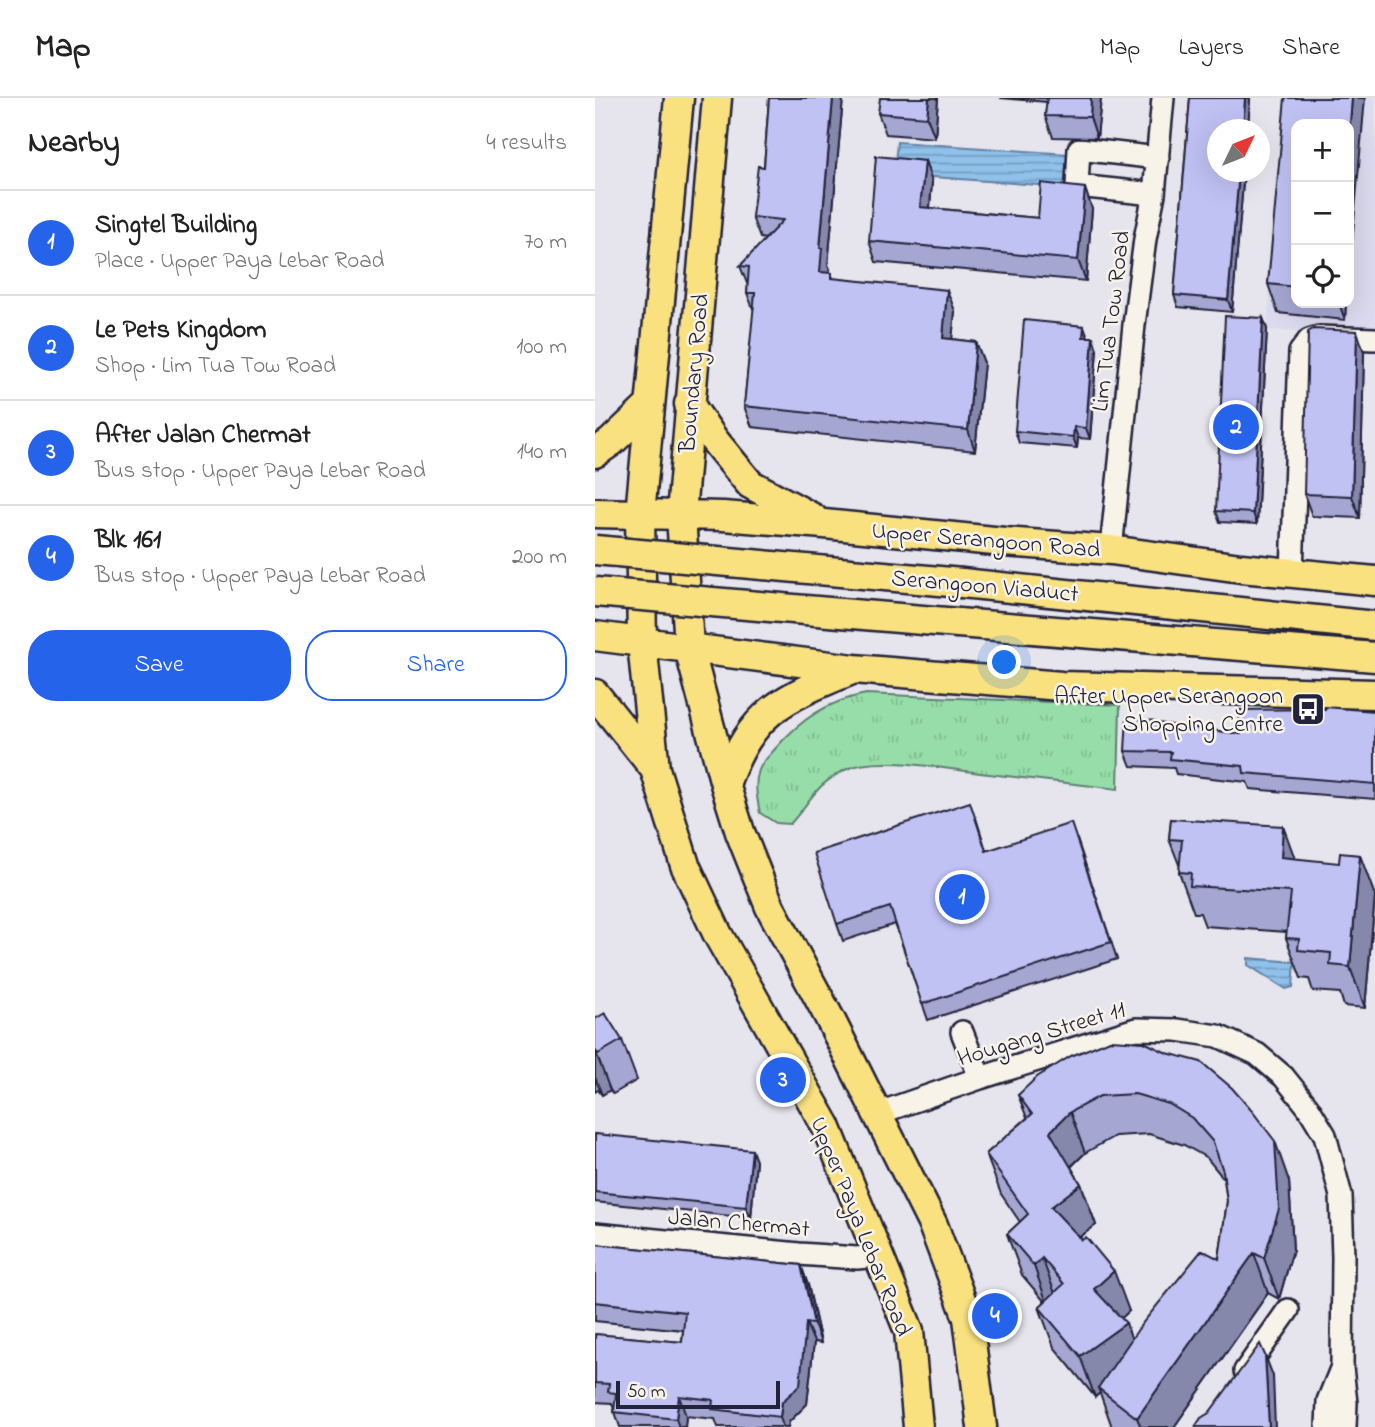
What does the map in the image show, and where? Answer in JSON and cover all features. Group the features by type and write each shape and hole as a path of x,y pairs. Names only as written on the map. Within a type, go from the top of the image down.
{"main road":[{"name":"Boundary Road","path":"642,643 641,514 679,98"},
{"name":"Boundary Road","path":"689,648 681,514 717,98"},
{"path":"689,404 750,484 824,524"},
{"path":"595,453 611,442 650,405"},
{"name":"Upper Serangoon Road","path":"595,513 681,514 824,524 1111,550 1292,573 1375,580"},
{"name":"Serangoon Viaduct","path":"595,550 962,583 1375,626"},
{"name":"Serangoon Viaduct","path":"595,592 1375,657"},
{"path":"595,636 854,669 1061,686 1375,694"},
{"name":"Upper Paya Lebar Road","path":"642,643 655,769 685,865 718,934 826,1126 909,1331 918,1427"},
{"path":"689,648 725,784 769,907 829,1017 933,1225 968,1318 982,1427"},
{"path":"725,784 749,733 766,715 809,688 854,669"},
{"path":"595,694 655,769"}],"street":[{"name":"Lim Tua Tow Road","path":"1111,550 1136,312 1145,239 1154,194 1163,98"},
{"path":"1154,194 1077,186 1079,149 1158,158"},
{"path":"1292,573 1300,352 1309,340 1319,337 1375,339"},
{"name":"Hougang Street 11","path":"876,1114 1136,1029 1218,1036 1257,1054 1284,1077 1308,1107 1325,1135 1341,1196 1345,1427"},
{"path":"962,1032 980,1078"},
{"name":"Jalan Chermat","path":"595,1234 799,1254 857,1258 878,1256"},
{"path":"1236,1384 1289,1310"},
{"name":"Hougang Street 11","path":"1327,1427 1328,1401 1342,1368"}],"shaded area":[{"path":"1286,98 1375,98 1375,333 1267,330"}],"green space":[{"path":"866,694 1120,705 1118,789 912,764 876,763 847,769 827,781 790,824 776,823 760,813 757,775 760,767 785,738 805,720 827,707"}],"water":[{"path":"897,142 1067,154 1064,187 894,174"},
{"path":"1248,958 1295,962 1293,987 1286,989 1248,965"}],"building":[{"path":"769,98 833,98 820,272 832,273 832,278 947,290 943,338 976,342 968,430 744,406 755,293 747,293 749,267 740,266 783,220 752,217 758,166 764,167"},
{"path":"880,98 929,98 927,117 878,113"},
{"path":"1047,98 1091,98 1090,117 1045,116"},
{"path":"1190,98 1245,98 1244,119 1207,119 1207,182 1238,182 1228,300 1174,295"},
{"path":"1285,98 1352,98 1350,119 1291,119 1291,286 1268,284"},
{"path":"876,156 925,161 920,207 1038,218 1041,183 1085,188 1078,260 869,241"},
{"path":"1225,316 1263,318 1253,513 1216,511"},
{"path":"1024,320 1084,326 1083,337 1093,337 1086,428 1074,427 1073,437 1015,431"},
{"path":"1313,329 1357,331 1352,496 1304,494 1308,332"},
{"path":"1325,707 1375,711 1375,784 1244,773 1243,766 1170,759 1171,752 1125,751 1127,717 1241,734 1239,710"},
{"path":"970,802 986,851 1071,823 1111,942 922,1004 890,907 837,924 814,853"},
{"path":"1171,819 1283,826 1281,857 1339,863 1340,853 1360,855 1350,967 1330,965 1331,953 1298,950 1299,939 1286,938 1291,892 1190,886 1191,873 1179,872 1182,840 1169,839"},
{"path":"605,1013 622,1040 598,1054 595,1050 595,1019"},
{"path":"1110,1040 1144,1042 1167,1053 1201,1062 1232,1088 1275,1141 1279,1209 1264,1258 1254,1253 1137,1418 1098,1388 1141,1325 1202,1250 1219,1259 1227,1201 1223,1171 1213,1142 1192,1118 1169,1104 1135,1094 1100,1096 1070,1112 1050,1132 1081,1184 1051,1207 1082,1240 1086,1237 1114,1271 1094,1289 1126,1323 1080,1356 1039,1307 1064,1284 1042,1258 1034,1266 1007,1234 1028,1214 986,1154 1032,1114 1018,1095 1037,1077 1071,1056"},
{"path":"595,1134 752,1150 746,1207 595,1192"},
{"path":"595,1244 801,1265 814,1324 806,1323 800,1385 782,1402 780,1417 712,1409 713,1400 679,1396 676,1419 614,1412 616,1393 608,1392 609,1384 595,1383 595,1334 682,1342 685,1312 595,1302"},
{"path":"1260,1344 1265,1355 1269,1427 1195,1427 1201,1418 1209,1413"}],"place":[{"name":"Le Pets Kingdom","path":"1236,427"},
{"name":"After Upper Serangoon Shopping Centre","path":"1308,709"},
{"name":"Singtel Building","path":"962,897"},
{"name":"After Jalan Chermat","path":"783,1080"},
{"name":"Blk 161","path":"995,1316"}]}
